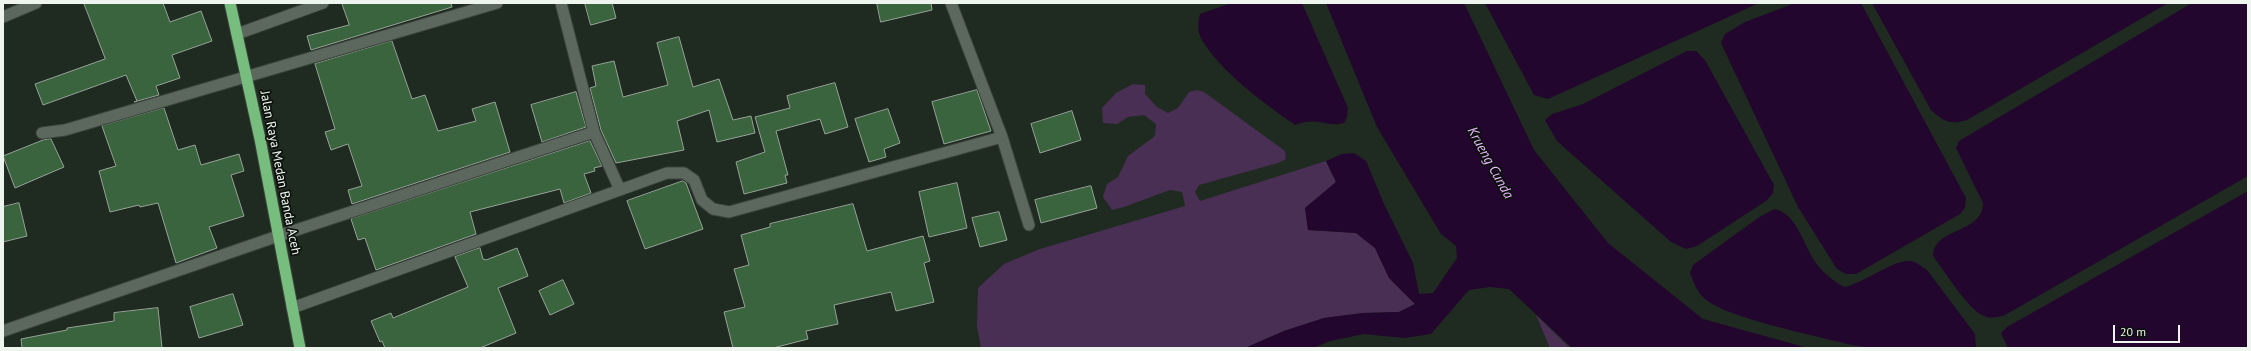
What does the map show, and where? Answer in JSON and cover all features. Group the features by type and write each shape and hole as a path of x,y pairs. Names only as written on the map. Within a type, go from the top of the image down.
{"highway":[{"name":"Jalan Raya Medan Banda Aceh","path":"230,3 247,76 300,348"}],"street":[{"path":"3,17 36,3"},
{"path":"237,34 323,3"},
{"path":"42,133 66,130 497,3"},
{"path":"561,3 594,132 620,190"},
{"path":"951,3 1002,137 1029,225"},
{"path":"3,331 278,236 594,132"},
{"path":"292,308 667,173 684,173 694,180 702,200 713,209 729,212 1002,137"}],"shaded area":[{"path":"1133,84 1145,85 1145,94 1157,107 1168,113 1178,108 1189,92 1197,90 1204,92 1285,151 1286,159 1278,163 1199,185 1195,192 1200,201 1326,161 1336,182 1305,208 1308,230 1356,233 1375,248 1389,278 1415,304 1399,312 1363,313 1324,318 1284,331 1245,348 981,348 977,326 978,288 1004,264 1040,249 1185,206 1182,192 1170,190 1112,210 1103,197 1107,184 1118,177 1128,156 1155,136 1156,124 1144,115 1128,117 1117,124 1103,123 1102,108 1116,93"},
{"path":"1536,315 1568,346 1572,348 1550,348"}],"water":[{"path":"1232,3 1302,3 1348,108 1347,117 1344,123 1332,124 1310,122 1295,125 1244,87 1232,76 1210,52 1200,37 1198,27 1200,14"},
{"name":"Krueng Cunda","path":"1326,3 1464,3 1534,150 1608,243 1703,319 1808,348 1572,348 1509,289 1490,287 1469,290 1431,334 1404,338 1364,334 1330,341 1313,348 1245,348 1284,331 1324,318 1363,313 1399,312 1415,304 1389,278 1375,248 1356,233 1308,230 1305,208 1336,182 1326,161 1342,154 1354,153 1366,161 1384,204 1413,263 1419,294 1433,293 1457,258 1456,246 1441,234 1377,127"},
{"path":"1485,3 1759,3 1548,99 1534,95"},
{"path":"1795,3 1861,3 1966,198 1965,208 1960,214 1856,274 1846,274 1837,269 1798,207 1721,43 1725,34 1745,22"},
{"path":"1872,3 2168,3 1967,120 1951,122 1944,120 1931,110"},
{"path":"2192,3 2248,3 2248,176 2005,315 1989,317 1978,313 1964,299 1933,256 1935,247 1941,240 1967,226 1981,213 1983,203 1956,148 1959,141"},
{"path":"1687,51 1696,51 1705,60 1774,185 1773,193 1766,201 1697,246 1686,249 1671,242 1557,141 1545,120 1552,114 1583,104"},
{"path":"2248,191 2248,348 2008,348 2001,333 2007,327"},
{"path":"1774,209 1782,212 1794,223 1811,256 1819,267 1844,287 1852,285 1887,267 1903,261 1912,261 1917,263 1927,270 1975,334 1976,348 1871,348 1852,345 1753,320 1717,306 1705,299 1694,284 1690,273 1693,265 1758,218"}],"building":[{"path":"84,3 163,3 170,22 201,11 212,41 172,55 180,78 156,86 159,95 134,102 137,101 126,75 43,105 35,84 105,59"},
{"path":"342,3 451,3 452,7 311,50 307,36 349,25"},
{"path":"585,3 612,3 616,18 591,25"},
{"path":"877,3 931,3 932,10 881,22"},
{"path":"679,37 693,87 719,79 733,120 751,116 755,133 717,142 709,110 677,121 684,150 616,163 601,130 590,88 596,86 592,66 614,61 623,97 668,85 657,43"},
{"path":"392,41 412,99 425,95 438,131 476,121 472,109 495,102 510,152 352,204 348,190 362,186 348,144 331,150 325,132 335,129 315,64"},
{"path":"835,83 848,127 825,134 820,119 776,131 788,175 785,175 787,183 744,194 736,162 765,152 755,117 790,108 787,96"},
{"path":"977,90 991,131 944,144 932,102"},
{"path":"576,92 586,127 542,142 531,105"},
{"path":"164,108 178,150 195,145 201,165 239,154 244,171 231,175 244,216 209,227 217,248 176,263 158,203 140,207 139,205 110,212 99,171 116,166 102,126"},
{"path":"888,109 900,143 884,149 886,157 869,162 855,119"},
{"path":"1072,111 1081,140 1040,153 1031,124"},
{"path":"51,139 64,167 15,188 3,156 43,140"},
{"path":"590,141 602,166 594,168 595,171 584,174 591,193 564,203 560,189 470,212 476,234 376,270 365,238 358,240 351,219"},
{"path":"683,181 686,183 703,229 645,249 627,201"},
{"path":"957,183 967,228 929,237 919,192"},
{"path":"1091,186 1097,208 1041,223 1035,200"},
{"path":"19,203 27,236 3,242 3,207"},
{"path":"853,204 867,251 923,236 930,261 924,263 934,302 896,311 891,292 834,305 838,324 806,331 808,339 773,348 733,348 724,312 745,307 734,269 749,265 741,235 770,227 770,224"},
{"path":"999,212 1007,240 980,247 972,218"},
{"path":"480,248 483,259 486,260 517,248 528,276 498,288 516,333 480,348 385,348 382,341 380,342 371,321 391,313 393,318 468,287 455,257"},
{"path":"563,280 574,304 550,315 539,291"},
{"path":"233,294 243,325 199,338 190,307"},
{"path":"158,308 162,348 22,348 21,339 67,330 67,328 114,321 114,313"}]}
